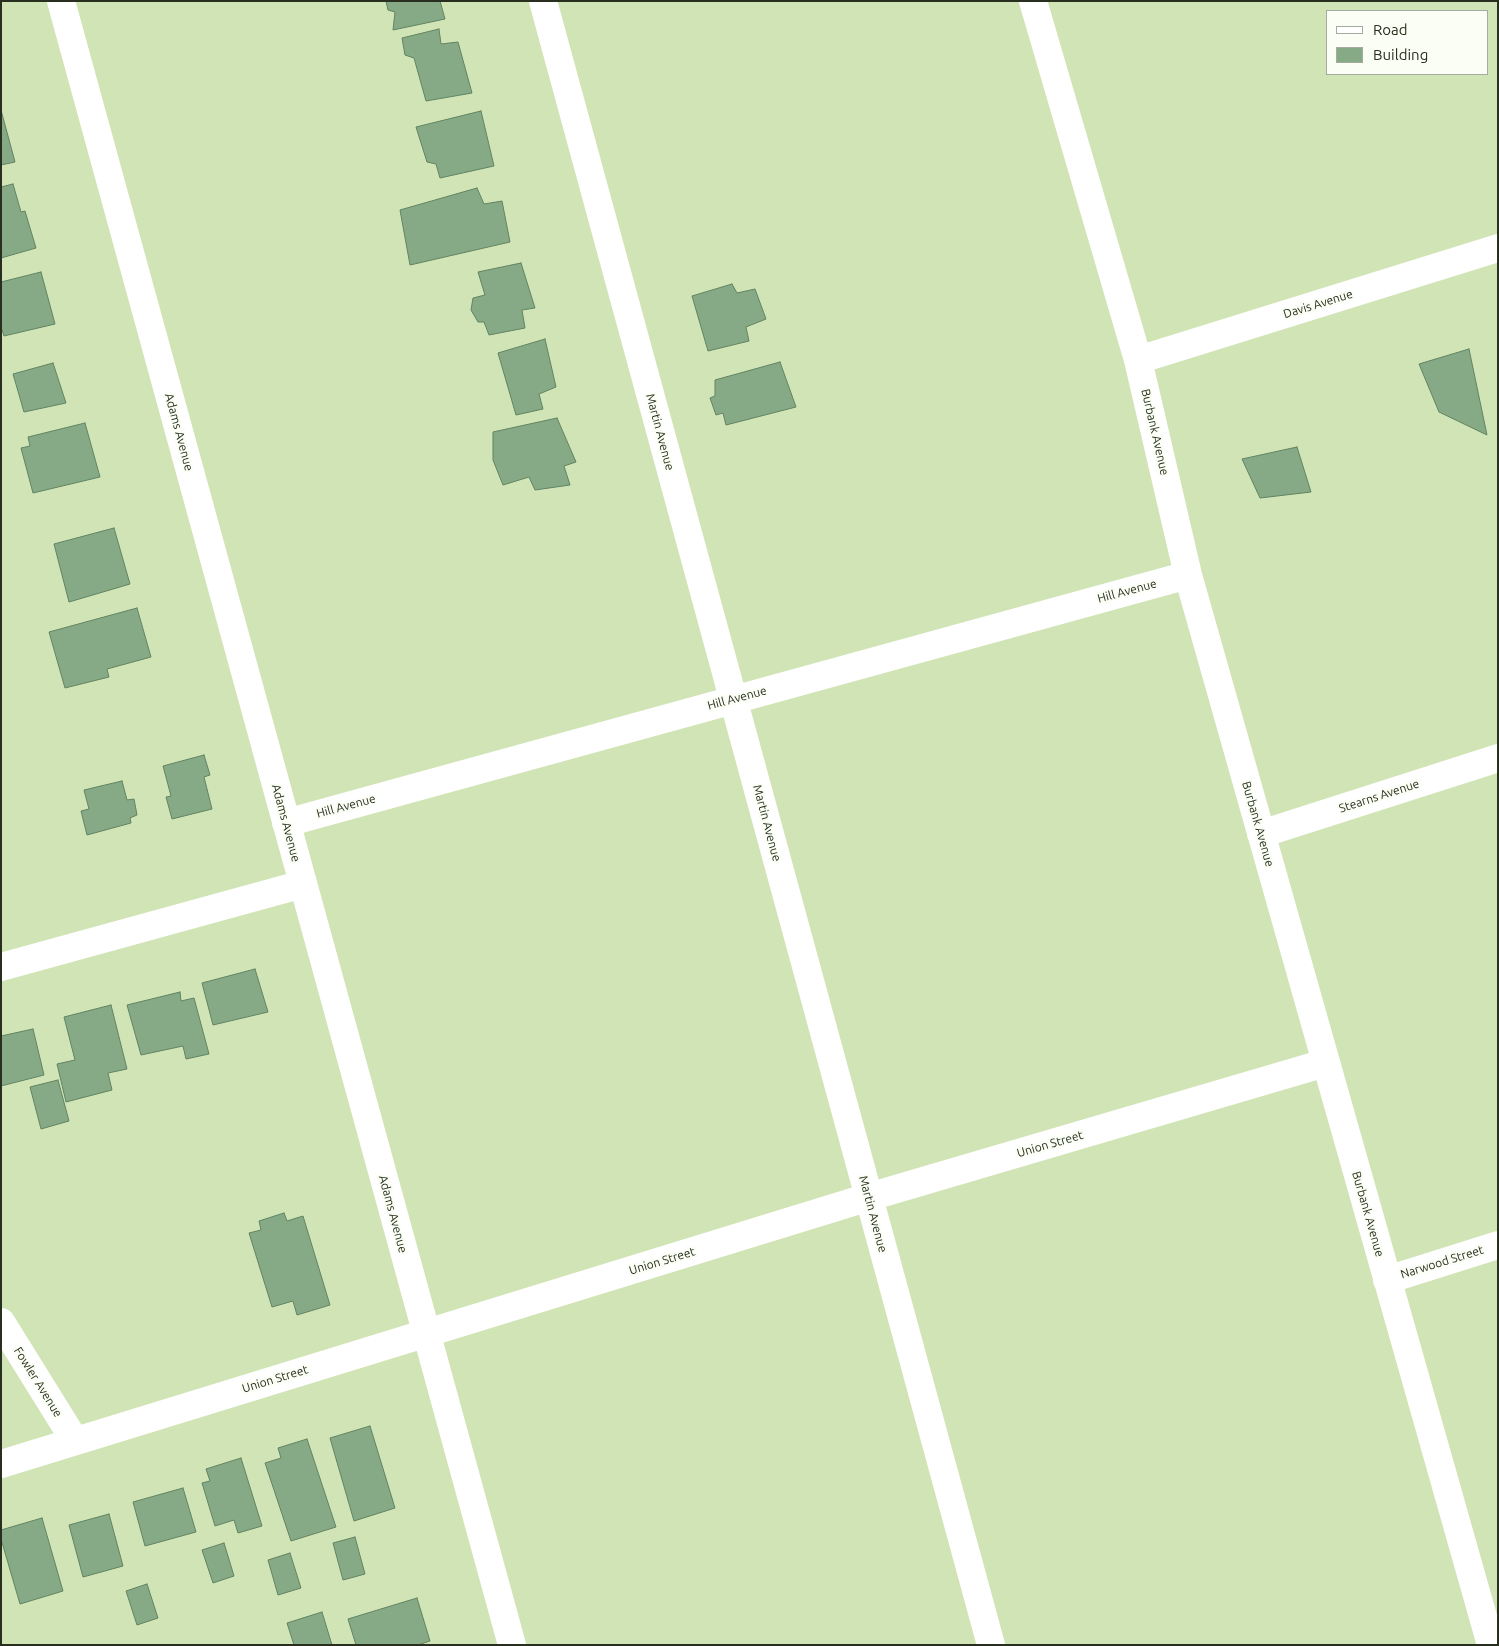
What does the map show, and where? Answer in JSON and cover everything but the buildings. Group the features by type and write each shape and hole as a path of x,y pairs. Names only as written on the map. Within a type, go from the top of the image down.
{"street":[{"name":"Adams Avenue","path":"61,1 512,1645"},
{"name":"Martin Avenue","path":"543,1 990,1645"},
{"name":"Burbank Avenue","path":"1036,2 1138,360 1188,575 1491,1645"},
{"name":"Davis Avenue","path":"1138,360 1498,248"},
{"name":"Hill Avenue","path":"286,823 1188,575"},
{"name":"Stearns Avenue","path":"1261,834 1498,758"},
{"path":"1,968 303,884"},
{"name":"Union Street","path":"1,1464 869,1197 1325,1063"},
{"name":"Narwood Street","path":"1387,1280 1498,1245"},
{"name":"Fowler Avenue","path":"1,1322 75,1441"}]}
